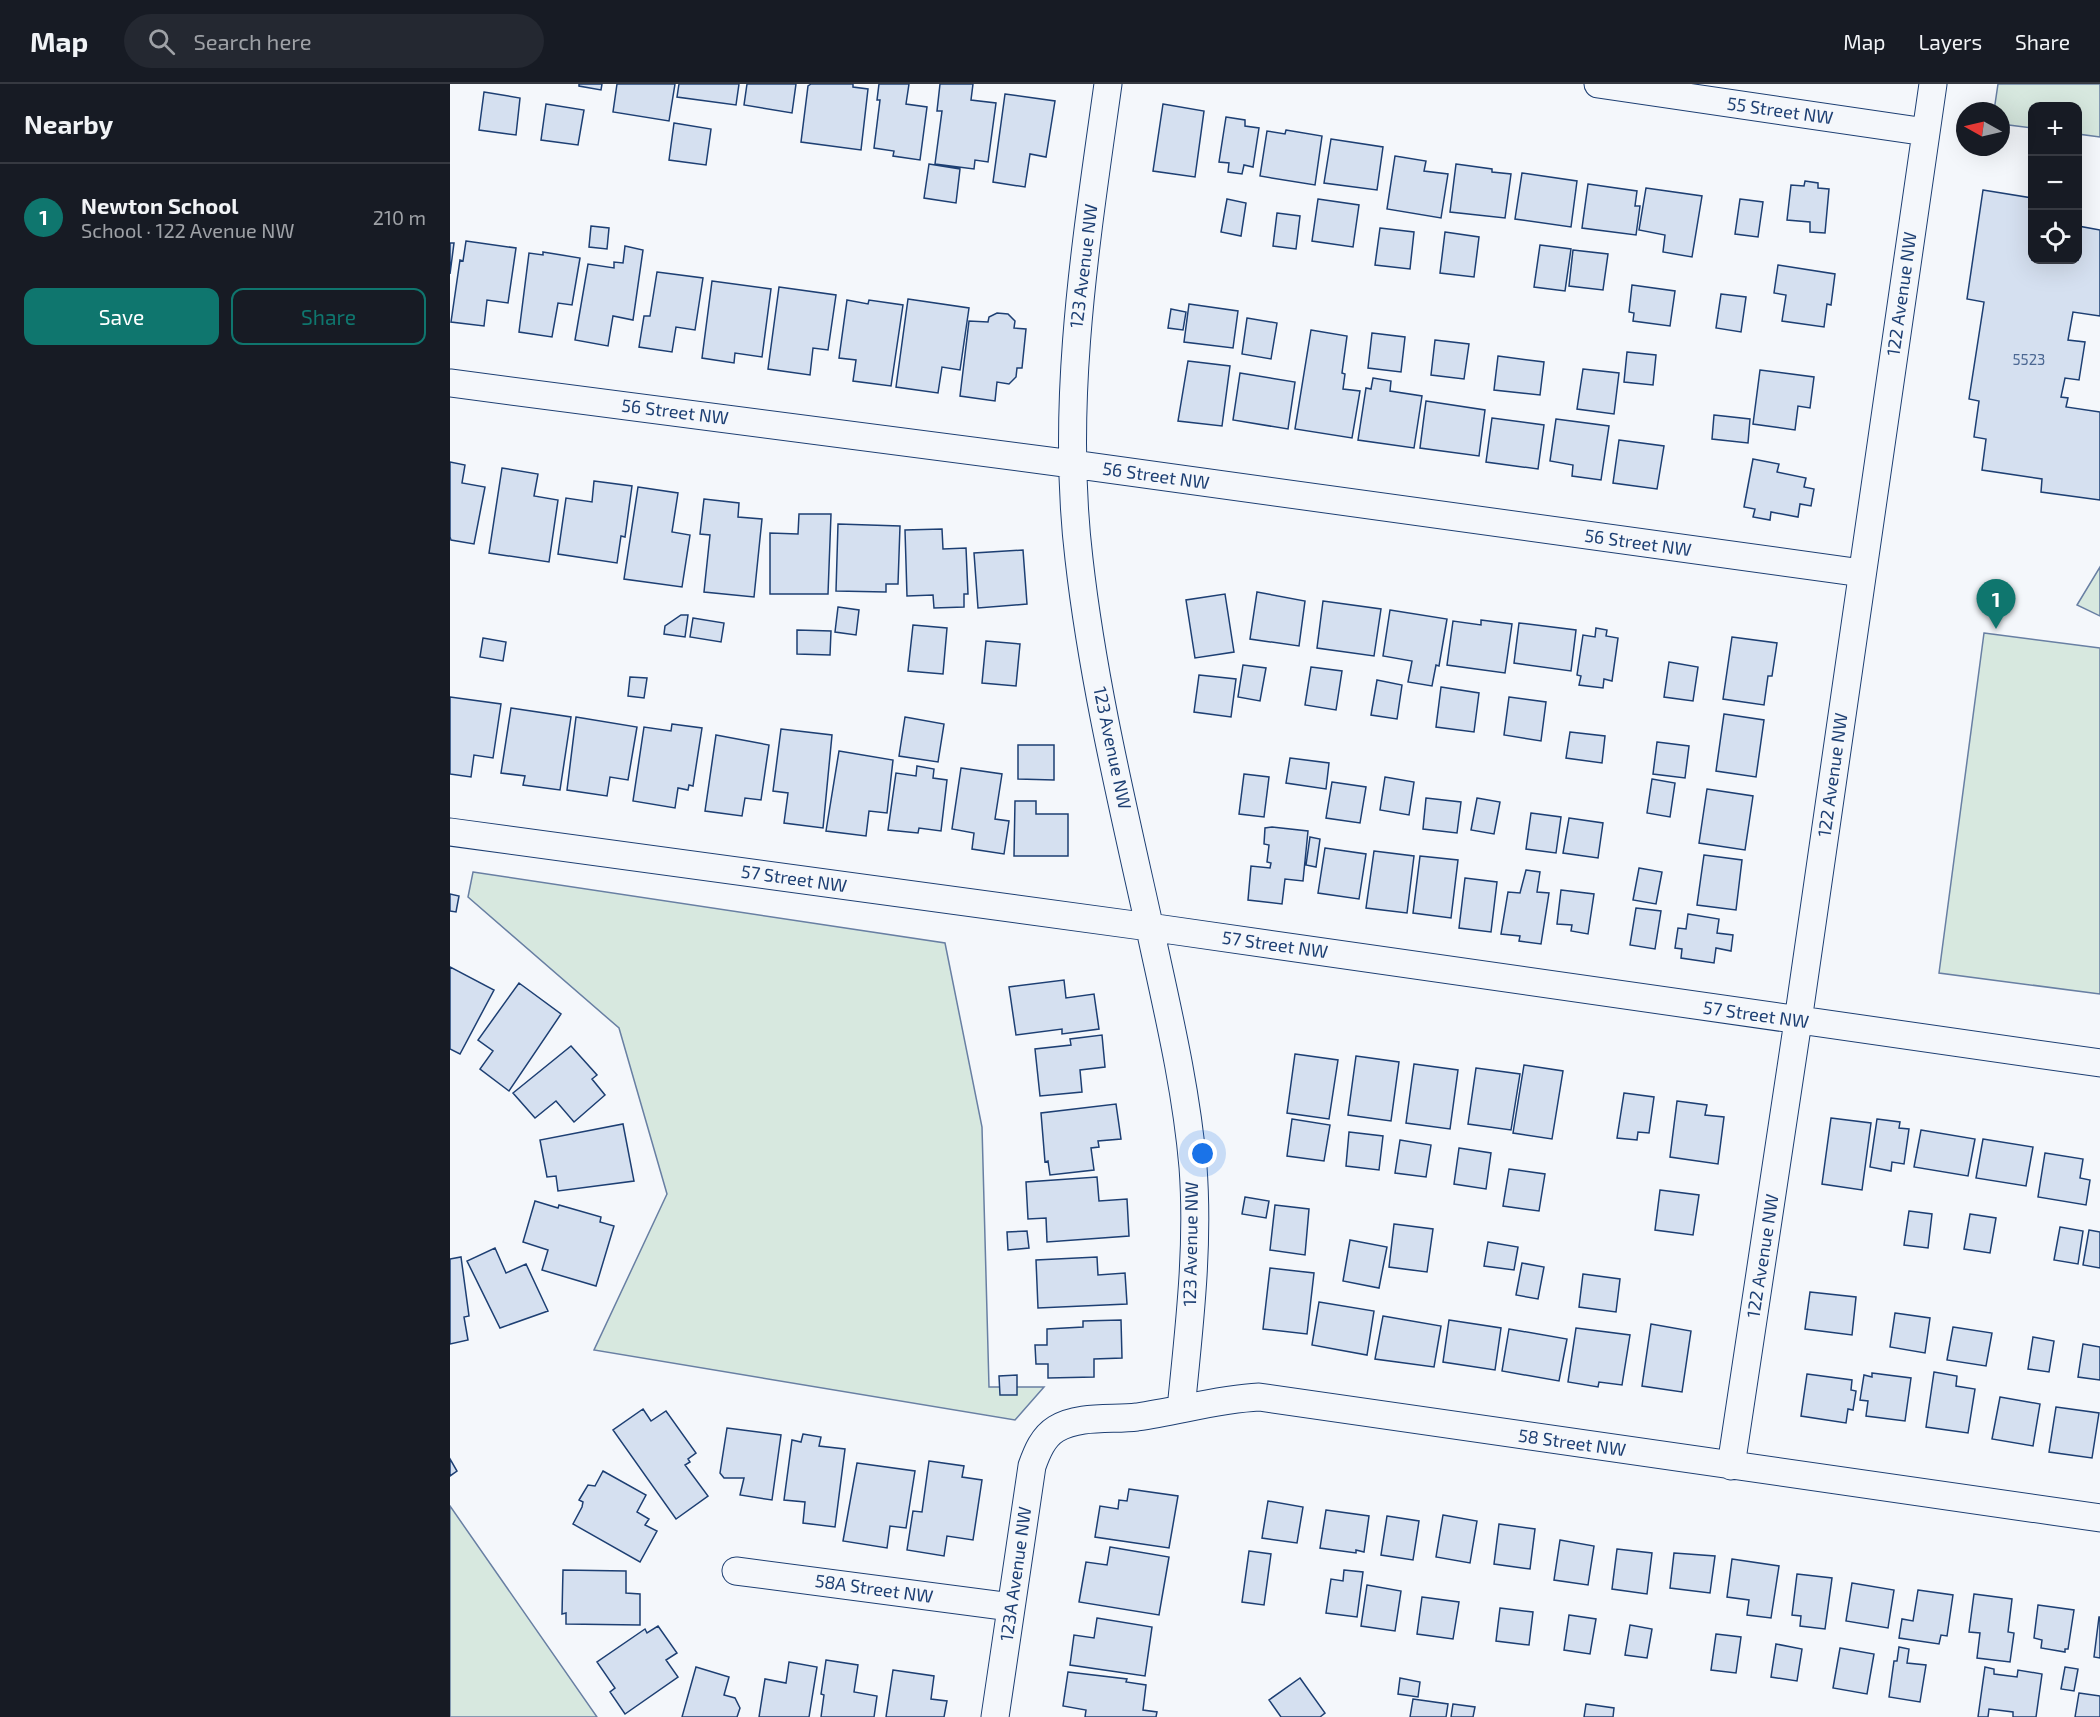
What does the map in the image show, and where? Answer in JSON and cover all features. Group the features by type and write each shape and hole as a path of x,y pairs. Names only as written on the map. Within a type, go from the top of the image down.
{"street":[{"name":"123 Avenue NW","path":"1108,84 1080,295 1072,410 1072,464 1079,558 1089,636 1149,927 1177,1050 1193,1166 1194,1257 1181,1408"},
{"name":"55 Street NW","path":"1598,84 1926,132"},
{"name":"122 Avenue NW","path":"1731,1466 1798,1021 1933,84"},
{"name":"56 Street NW","path":"450,383 1072,464 1862,573"},
{"name":"57 Street NW","path":"450,832 1149,927 2100,1063"},
{"name":"58 Street NW","path":"1048,1436 1064,1425 1080,1421 1137,1417 1235,1398 1259,1397 2100,1518"},
{"name":"123A Avenue NW","path":"995,1717 1032,1466 1048,1436"},
{"name":"58A Street NW","path":"736,1571 1011,1607"}],"shaded area":[{"path":"1998,84 2100,84 2100,137 2082,135 2082,102 2028,102 2028,127 2010,125 2010,102 1995,102"},
{"path":"2100,567 2100,616 2077,605"},
{"path":"1984,633 2100,648 2100,994 1939,973"},
{"path":"473,872 945,943 982,1127 989,1387 1044,1387 1015,1420 594,1350 667,1194 619,1028 468,897"},
{"path":"450,1506 597,1717 450,1717"}],"building":[{"path":"579,84 602,84 601,90 579,86"},
{"path":"617,84 675,84 669,121 613,112"},
{"path":"679,84 739,84 736,105 677,97"},
{"path":"747,84 796,84 792,113 744,105"},
{"path":"811,84 853,84 853,87 868,89 861,150 801,142 808,86"},
{"path":"879,84 909,84 906,104 927,107 920,160 893,156 894,151 874,148 880,100 877,100"},
{"path":"940,84 973,84 971,100 996,103 988,162 975,160 974,169 935,164 942,111 937,111"},
{"path":"484,92 520,98 516,135 479,130"},
{"path":"1005,94 1055,101 1046,157 1030,154 1025,187 993,182"},
{"path":"546,104 584,110 578,145 541,140"},
{"path":"1163,104 1204,111 1195,177 1153,171"},
{"path":"1226,117 1245,120 1245,126 1259,128 1253,167 1244,165 1242,174 1228,172 1229,163 1219,162"},
{"path":"674,123 711,129 706,165 669,160"},
{"path":"1286,130 1322,136 1315,185 1260,176 1267,131 1285,134"},
{"path":"1331,139 1383,147 1377,190 1324,183"},
{"path":"1395,156 1426,161 1424,171 1448,174 1441,218 1387,209"},
{"path":"929,164 960,169 956,203 924,198"},
{"path":"1456,164 1511,174 1505,218 1450,212"},
{"path":"1522,173 1577,181 1571,227 1515,219"},
{"path":"1805,181 1818,183 1818,188 1829,189 1825,233 1810,232 1810,222 1787,220 1791,185 1804,186"},
{"path":"1588,184 1637,191 1635,206 1640,206 1636,235 1582,228"},
{"path":"1646,188 1702,196 1692,257 1663,252 1665,235 1639,230"},
{"path":"1983,190 2028,197 2028,264 2082,264 2082,227 2100,230 2100,316 2073,312 2068,340 2085,342 2079,380 2065,378 2061,397 2068,398 2066,407 2100,412 2100,500 2041,492 2042,479 1982,470 1986,439 1974,437 1979,401 1969,399 1984,302 1967,299"},
{"path":"1227,199 1246,203 1241,236 1221,232"},
{"path":"1318,199 1359,205 1353,247 1312,241"},
{"path":"1740,199 1763,202 1758,237 1735,234"},
{"path":"1277,213 1300,216 1296,249 1273,246"},
{"path":"591,226 609,228 607,249 589,247"},
{"path":"1380,228 1414,232 1410,269 1375,265"},
{"path":"1445,232 1479,237 1474,277 1440,273"},
{"path":"466,241 516,248 508,303 487,300 484,326 451,322 460,260 463,261"},
{"path":"450,243 454,243 450,274"},
{"path":"1540,245 1571,249 1565,291 1534,287"},
{"path":"625,246 643,250 633,320 613,316 608,346 575,340 588,264 614,268 614,262 623,263"},
{"path":"1573,250 1608,254 1603,290 1569,286"},
{"path":"543,252 580,258 572,305 558,303 552,337 519,332 529,253 543,255"},
{"path":"1778,265 1835,274 1831,305 1827,304 1824,327 1782,321 1786,295 1774,293"},
{"path":"657,272 703,278 695,330 676,327 672,352 639,347 644,316 650,316"},
{"path":"712,281 771,289 762,357 735,353 734,363 702,358"},
{"path":"1632,285 1675,291 1670,326 1633,321 1634,313 1629,312"},
{"path":"779,287 836,295 828,350 813,348 810,375 768,369"},
{"path":"1721,294 1746,297 1741,332 1716,328"},
{"path":"908,299 969,308 960,370 942,367 938,393 896,387"},
{"path":"847,300 868,304 869,300 903,305 891,386 853,381 856,360 839,358"},
{"path":"1189,304 1238,311 1233,348 1184,342"},
{"path":"1171,309 1186,312 1183,330 1168,328"},
{"path":"997,313 1008,314 1015,321 1014,328 1026,329 1022,368 1017,368 1016,377 1009,384 997,382 995,401 960,396 969,321 988,322 989,317"},
{"path":"1247,318 1277,323 1271,359 1242,354"},
{"path":"1311,330 1347,336 1342,373 1345,374 1343,389 1360,391 1352,438 1295,429"},
{"path":"1372,333 1405,337 1401,372 1368,368"},
{"path":"1435,340 1469,344 1464,379 1431,375"},
{"path":"1627,352 1656,355 1653,385 1624,382"},
{"path":"1498,356 1544,362 1540,395 1494,390"},
{"path":"1188,361 1230,366 1222,426 1178,421"},
{"path":"1583,369 1619,373 1614,414 1577,409"},
{"path":"1760,370 1814,377 1810,408 1798,406 1795,430 1753,424"},
{"path":"1240,373 1295,382 1288,429 1233,420"},
{"path":"1373,378 1391,381 1390,391 1422,396 1414,448 1358,440 1366,388 1371,389"},
{"path":"1426,401 1485,410 1479,456 1420,448"},
{"path":"1714,415 1750,419 1748,443 1712,439"},
{"path":"1492,418 1544,425 1538,469 1486,462"},
{"path":"1556,419 1609,426 1601,480 1572,476 1573,465 1550,461"},
{"path":"1619,440 1664,446 1657,489 1613,483"},
{"path":"1753,459 1779,464 1777,472 1806,478 1804,487 1814,489 1811,506 1800,504 1798,517 1771,512 1770,520 1753,517 1755,509 1744,507"},
{"path":"450,462 465,465 462,483 485,487 474,544 451,540 450,537"},
{"path":"502,468 538,474 534,496 558,500 549,562 489,553"},
{"path":"594,481 632,486 625,537 621,536 617,563 558,554 566,498 592,502"},
{"path":"638,487 678,493 672,532 690,535 682,587 624,579"},
{"path":"704,499 739,503 738,517 762,519 754,597 704,592 710,535 700,534"},
{"path":"799,514 831,514 828,594 770,594 770,533 798,534"},
{"path":"838,524 900,526 898,584 886,584 886,592 836,591"},
{"path":"942,529 943,549 966,548 968,594 964,594 964,607 934,608 933,595 907,596 905,530"},
{"path":"1023,550 1027,604 978,608 974,553"},
{"path":"1257,592 1305,601 1299,646 1250,639"},
{"path":"1225,594 1234,652 1195,658 1186,600"},
{"path":"1323,601 1381,609 1374,656 1317,648"},
{"path":"838,607 859,610 856,635 835,632"},
{"path":"1390,610 1447,619 1439,666 1436,665 1432,686 1408,682 1412,661 1383,656"},
{"path":"681,615 688,615 685,637 664,634 665,626"},
{"path":"693,618 724,623 721,642 690,637"},
{"path":"1481,620 1512,624 1505,673 1447,665 1453,621 1481,625"},
{"path":"1519,623 1576,630 1571,671 1514,663"},
{"path":"913,625 947,628 943,674 908,671"},
{"path":"1596,628 1607,630 1606,636 1618,638 1612,681 1604,679 1603,688 1579,685 1581,676 1577,675 1583,635 1595,637"},
{"path":"797,630 831,631 830,655 797,654"},
{"path":"1732,637 1777,643 1772,676 1768,676 1764,705 1723,699"},
{"path":"483,638 506,642 503,661 480,657"},
{"path":"986,641 1020,644 1016,686 982,683"},
{"path":"1669,662 1698,667 1693,701 1664,697"},
{"path":"1243,665 1266,668 1260,701 1238,697"},
{"path":"1311,667 1342,671 1336,710 1305,705"},
{"path":"1199,675 1236,679 1231,717 1194,712"},
{"path":"630,677 647,678 644,698 628,696"},
{"path":"1377,680 1402,685 1397,719 1371,715"},
{"path":"1441,687 1479,693 1474,732 1436,727"},
{"path":"450,697 501,704 493,758 474,755 471,777 450,774"},
{"path":"1509,697 1546,702 1541,741 1504,735"},
{"path":"511,708 571,717 560,790 523,785 525,776 501,773"},
{"path":"1724,714 1764,720 1756,777 1716,771"},
{"path":"576,717 637,727 628,780 610,777 607,796 567,790"},
{"path":"905,717 944,724 938,762 899,756"},
{"path":"672,724 702,728 693,786 689,785 688,790 678,788 675,808 633,801 644,727 671,731"},
{"path":"781,729 832,735 823,828 784,823 788,793 773,791"},
{"path":"1570,732 1605,736 1602,763 1566,758"},
{"path":"716,735 769,745 761,800 745,798 742,816 705,811"},
{"path":"1657,742 1689,746 1685,778 1653,774"},
{"path":"1018,745 1054,745 1054,780 1018,779"},
{"path":"839,751 893,760 887,813 869,811 866,836 826,831"},
{"path":"1290,758 1329,763 1326,789 1286,783"},
{"path":"917,766 934,769 933,778 947,780 941,831 919,828 918,833 888,830 896,773 916,776"},
{"path":"961,768 1002,774 995,819 1009,821 1004,854 972,849 974,833 952,829"},
{"path":"1244,774 1269,777 1264,817 1239,814"},
{"path":"1385,777 1414,782 1409,815 1380,810"},
{"path":"1652,779 1675,783 1670,817 1647,813"},
{"path":"1332,782 1366,787 1360,823 1326,818"},
{"path":"1707,789 1753,796 1745,850 1699,843"},
{"path":"1426,798 1461,802 1457,833 1423,829"},
{"path":"1477,798 1500,802 1494,834 1471,830"},
{"path":"1015,801 1036,801 1036,814 1068,814 1068,856 1014,856"},
{"path":"1531,813 1561,817 1556,853 1526,849"},
{"path":"1569,818 1603,823 1598,858 1563,853"},
{"path":"1265,828 1308,831 1303,881 1285,879 1282,904 1248,900 1251,866 1270,868 1271,863 1267,862 1269,845 1264,844"},
{"path":"1310,837 1320,839 1316,867 1306,865"},
{"path":"1325,848 1366,854 1359,899 1318,893"},
{"path":"1374,851 1414,856 1407,913 1366,908"},
{"path":"1704,855 1742,860 1736,910 1697,905"},
{"path":"1420,856 1458,860 1451,918 1413,913"},
{"path":"1639,868 1662,872 1656,904 1633,900"},
{"path":"1526,870 1540,872 1537,892 1549,893 1541,944 1519,941 1520,936 1501,934 1508,892 1520,893"},
{"path":"1465,878 1497,882 1491,932 1459,928"},
{"path":"1561,890 1594,894 1588,934 1571,931 1572,925 1557,924"},
{"path":"450,894 459,896 456,912 450,911"},
{"path":"1636,908 1661,911 1655,949 1630,945"},
{"path":"1688,914 1719,919 1717,933 1733,935 1731,951 1716,948 1714,963 1681,958 1682,949 1675,948 1678,928 1686,929"},
{"path":"450,967 494,990 460,1054 450,1049"},
{"path":"1064,980 1066,998 1094,994 1099,1029 1062,1034 1062,1029 1016,1035 1009,987"},
{"path":"519,983 561,1014 509,1091 480,1069 493,1051 478,1040"},
{"path":"1102,1035 1105,1067 1080,1070 1082,1092 1040,1096 1035,1049 1071,1045 1070,1039"},
{"path":"571,1046 597,1075 592,1079 605,1095 574,1122 556,1101 535,1118 513,1093"},
{"path":"1295,1054 1338,1060 1329,1119 1287,1113"},
{"path":"1356,1056 1399,1062 1391,1121 1348,1115"},
{"path":"1414,1064 1458,1070 1450,1129 1406,1123"},
{"path":"1524,1065 1563,1071 1552,1139 1513,1133"},
{"path":"1476,1068 1520,1074 1511,1130 1468,1124"},
{"path":"1624,1093 1654,1097 1649,1133 1638,1132 1637,1140 1617,1138"},
{"path":"1677,1101 1707,1105 1705,1115 1724,1117 1718,1164 1670,1157"},
{"path":"1116,1104 1121,1139 1098,1141 1099,1147 1091,1148 1094,1170 1050,1175 1048,1161 1045,1162 1041,1113"},
{"path":"1831,1118 1871,1123 1862,1190 1822,1184"},
{"path":"1292,1119 1330,1125 1324,1161 1287,1156"},
{"path":"1877,1119 1900,1122 1899,1128 1909,1129 1904,1164 1892,1162 1891,1171 1870,1167"},
{"path":"623,1124 634,1181 558,1191 556,1176 547,1177 540,1140"},
{"path":"1921,1130 1975,1139 1968,1176 1914,1167"},
{"path":"1349,1132 1383,1136 1379,1170 1346,1166"},
{"path":"1983,1139 2033,1147 2026,1186 1976,1178"},
{"path":"1400,1140 1431,1145 1426,1177 1395,1173"},
{"path":"1459,1148 1491,1153 1486,1189 1454,1184"},
{"path":"2045,1153 2083,1159 2080,1178 2090,1180 2086,1205 2038,1197"},
{"path":"1509,1169 1545,1174 1539,1211 1503,1206"},
{"path":"1097,1177 1099,1201 1127,1199 1129,1236 1047,1242 1046,1218 1028,1219 1026,1182"},
{"path":"1660,1190 1699,1195 1693,1235 1655,1230"},
{"path":"1245,1197 1269,1201 1266,1218 1242,1214"},
{"path":"535,1201 601,1217 600,1222 614,1226 596,1286 542,1270 548,1250 523,1242"},
{"path":"1275,1205 1309,1209 1305,1255 1270,1250"},
{"path":"1909,1211 1932,1214 1928,1248 1904,1245"},
{"path":"1970,1214 1996,1218 1990,1253 1964,1249"},
{"path":"1394,1224 1433,1229 1427,1272 1389,1267"},
{"path":"2060,1227 2083,1231 2078,1264 2054,1260"},
{"path":"2089,1230 2100,1232 2100,1268 2083,1265"},
{"path":"1027,1231 1029,1248 1008,1250 1007,1232"},
{"path":"1350,1240 1387,1247 1379,1288 1343,1281"},
{"path":"1488,1242 1518,1247 1514,1270 1484,1266"},
{"path":"495,1248 506,1273 526,1264 548,1311 500,1328 467,1261"},
{"path":"461,1257 469,1316 464,1317 468,1340 450,1344 450,1259"},
{"path":"1097,1257 1098,1275 1125,1273 1127,1304 1038,1308 1036,1260"},
{"path":"1522,1263 1544,1267 1538,1299 1516,1295"},
{"path":"1270,1268 1314,1273 1307,1334 1263,1329"},
{"path":"1583,1274 1620,1279 1616,1312 1579,1307"},
{"path":"1810,1292 1856,1297 1852,1335 1805,1329"},
{"path":"1319,1302 1374,1311 1367,1355 1312,1345"},
{"path":"1895,1313 1930,1318 1925,1353 1890,1347"},
{"path":"1383,1316 1441,1326 1434,1367 1375,1359"},
{"path":"1121,1320 1122,1358 1094,1359 1094,1377 1048,1378 1048,1364 1036,1364 1035,1345 1047,1345 1047,1329 1083,1327 1083,1321"},
{"path":"1449,1320 1501,1328 1495,1370 1443,1362"},
{"path":"1651,1324 1691,1331 1682,1392 1642,1386"},
{"path":"1953,1327 1992,1333 1986,1366 1947,1360"},
{"path":"1576,1328 1630,1335 1622,1385 1599,1382 1598,1387 1568,1382"},
{"path":"1509,1329 1567,1339 1559,1381 1502,1371"},
{"path":"2033,1337 2054,1341 2049,1372 2028,1369"},
{"path":"2083,1344 2100,1347 2100,1380 2078,1377"},
{"path":"1934,1372 1957,1376 1956,1386 1975,1389 1968,1433 1926,1427"},
{"path":"1872,1373 1911,1378 1905,1421 1866,1416 1868,1401 1860,1400 1864,1375 1872,1377"},
{"path":"1807,1374 1852,1380 1851,1390 1856,1391 1853,1410 1848,1409 1846,1423 1801,1416"},
{"path":"1017,1375 1017,1395 1000,1395 999,1376"},
{"path":"2000,1397 2040,1404 2033,1446 1992,1439"},
{"path":"2056,1407 2099,1413 2092,1458 2049,1452"},
{"path":"643,1409 651,1421 666,1411 696,1453 688,1459 690,1462 685,1465 708,1496 676,1519 613,1430"},
{"path":"727,1428 781,1435 772,1500 740,1495 744,1478 724,1478 720,1473"},
{"path":"803,1434 821,1437 819,1446 845,1449 835,1527 803,1523 805,1502 784,1500 792,1440 801,1442"},
{"path":"450,1459 457,1471 450,1476"},
{"path":"929,1461 964,1466 962,1477 982,1480 973,1540 947,1536 944,1556 907,1550 913,1511 922,1512"},
{"path":"857,1463 915,1471 906,1528 890,1526 887,1548 843,1541"},
{"path":"603,1471 646,1495 637,1512 649,1519 645,1525 657,1531 640,1562 573,1524 582,1507 583,1502 579,1500 588,1485 595,1486"},
{"path":"1129,1489 1178,1496 1169,1548 1095,1537 1100,1506 1118,1509 1119,1500 1127,1501"},
{"path":"1268,1501 1303,1507 1297,1543 1262,1538"},
{"path":"1326,1510 1369,1516 1364,1552 1320,1548"},
{"path":"1443,1515 1477,1521 1470,1563 1436,1557"},
{"path":"1387,1516 1419,1521 1413,1560 1381,1555"},
{"path":"1499,1524 1535,1529 1530,1569 1494,1564"},
{"path":"1560,1540 1594,1546 1588,1585 1554,1580"},
{"path":"1110,1547 1169,1557 1159,1615 1079,1602 1086,1562 1107,1565"},
{"path":"1617,1549 1652,1553 1647,1594 1612,1589"},
{"path":"1249,1551 1271,1554 1264,1605 1242,1602"},
{"path":"1674,1553 1715,1556 1710,1593 1670,1588"},
{"path":"1732,1559 1779,1566 1771,1618 1747,1615 1749,1600 1727,1597"},
{"path":"563,1570 626,1571 626,1593 640,1594 640,1625 566,1624 566,1613 562,1614"},
{"path":"1344,1570 1363,1572 1357,1617 1326,1613 1331,1579 1343,1581"},
{"path":"1797,1574 1832,1578 1825,1629 1800,1626 1801,1616 1792,1615"},
{"path":"1852,1583 1894,1590 1888,1628 1846,1621"},
{"path":"1367,1585 1401,1591 1395,1631 1361,1626"},
{"path":"1918,1590 1953,1595 1947,1636 1941,1635 1939,1644 1899,1638 1902,1619 1913,1621"},
{"path":"1974,1594 2012,1599 2008,1632 2014,1633 2010,1662 1977,1658 1980,1633 1969,1632"},
{"path":"1422,1597 1459,1602 1453,1639 1417,1634"},
{"path":"2038,1605 2074,1610 2068,1649 2065,1649 2065,1652 2041,1648 2042,1640 2034,1638"},
{"path":"1500,1608 1533,1612 1529,1645 1496,1641"},
{"path":"1569,1615 1596,1619 1590,1654 1564,1650"},
{"path":"2100,1617 2100,1658 2094,1657"},
{"path":"1097,1618 1152,1627 1145,1676 1070,1665 1074,1635 1094,1638"},
{"path":"1630,1625 1652,1629 1647,1658 1625,1655"},
{"path":"658,1626 677,1653 666,1660 678,1677 625,1714 610,1692 615,1688 597,1662 645,1629 647,1633"},
{"path":"1716,1634 1741,1637 1736,1673 1711,1670"},
{"path":"1776,1644 1802,1649 1797,1681 1771,1677"},
{"path":"1899,1647 1909,1649 1907,1663 1926,1665 1920,1702 1889,1697 1894,1661 1897,1661"},
{"path":"1840,1648 1874,1654 1867,1694 1833,1688"},
{"path":"826,1660 858,1665 854,1692 877,1696 874,1717 821,1717 824,1695 821,1694"},
{"path":"789,1662 817,1667 809,1717 759,1717 765,1679 786,1683"},
{"path":"696,1667 729,1677 724,1695 735,1698 740,1708 737,1717 682,1717"},
{"path":"1985,1667 1994,1669 1994,1674 2017,1677 2018,1670 2042,1674 2036,1717 2013,1717 2013,1712 1989,1709 1988,1717 1978,1717"},
{"path":"2065,1667 2078,1669 2074,1691 2061,1689"},
{"path":"893,1670 934,1676 931,1699 947,1701 944,1717 886,1717"},
{"path":"1068,1672 1127,1679 1126,1682 1146,1685 1143,1710 1157,1712 1156,1717 1085,1717 1086,1710 1063,1706"},
{"path":"1300,1678 1325,1713 1320,1717 1281,1717 1269,1700"},
{"path":"1400,1678 1420,1682 1418,1697 1398,1694"},
{"path":"2079,1693 2100,1696 2100,1717 2075,1717"},
{"path":"1413,1699 1448,1704 1446,1717 1410,1717"},
{"path":"1453,1704 1475,1707 1473,1717 1451,1717"},
{"path":"1586,1704 1614,1708 1613,1717 1584,1717"}],"place":[{"name":"Newton School","path":"1996,629"}]}
